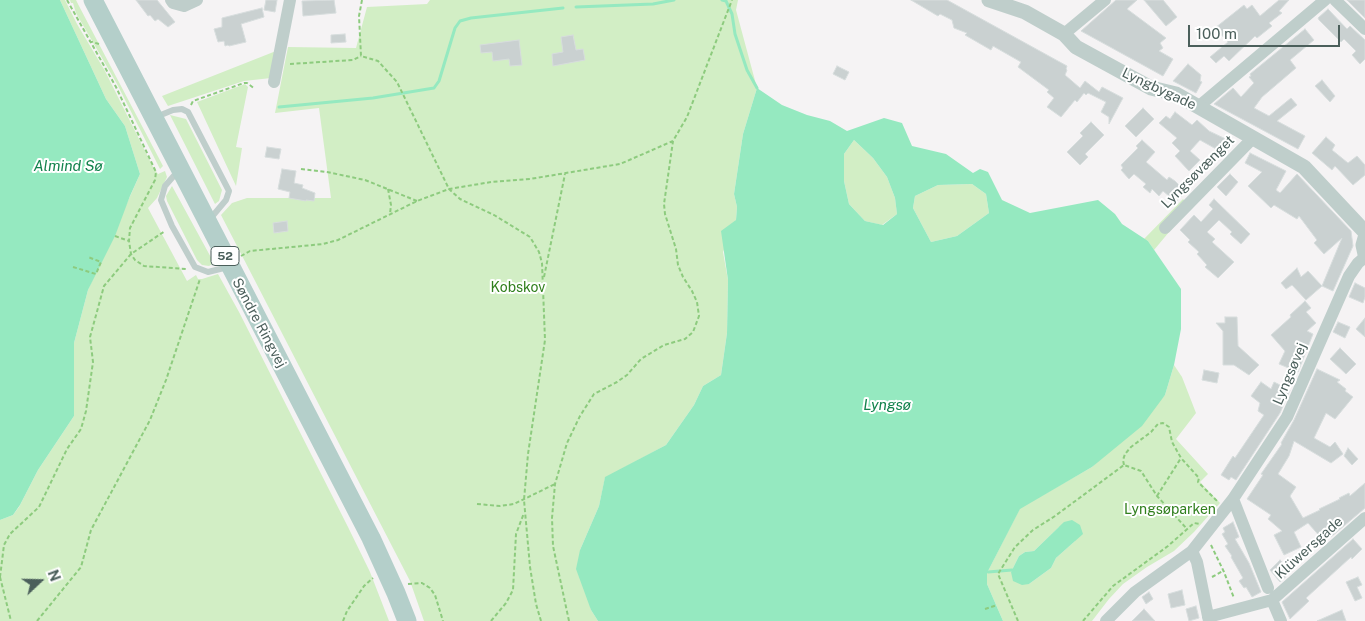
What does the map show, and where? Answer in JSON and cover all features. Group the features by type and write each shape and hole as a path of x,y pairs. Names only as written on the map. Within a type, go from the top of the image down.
{"main road":[{"name":"Søndre Ringvej","path":"93,0 154,118 171,169 208,222 371,538 407,621"}],"street":[{"path":"171,0 173,3 184,6 197,0"},
{"path":"274,82 290,0"},
{"name":"Lyngbygade","path":"990,0 1025,12 1064,34 1076,47 1151,88 1176,94 1304,168 1365,232"},
{"path":"1064,34 1105,0"},
{"path":"1198,106 1325,0"},
{"path":"1335,0 1365,28"},
{"name":"Lyngsøvænget","path":"1165,228 1253,138"},
{"path":"1365,238 1362,245 1365,256"},
{"name":"Lyngsøvej","path":"1106,621 1135,592 1192,551 1233,499 1288,417 1349,276 1365,256"},
{"path":"1233,499 1268,588"},
{"name":"Klüwersgade","path":"1208,619 1272,600 1365,518"},
{"path":"1192,551 1197,562 1208,619"},
{"name":"Klüwersgade","path":"1272,600 1280,621"}],"lane":[{"path":"154,118 173,110 182,109 188,112 229,191 226,200 208,222"},
{"path":"171,169 161,200 172,226 194,267 208,272 229,264"}],"path":[{"path":"67,0 116,87 156,172 155,180 130,228 131,254 135,260 144,266 191,270 194,267"},
{"path":"361,56 359,22 362,0"},
{"path":"569,621 553,546 552,518 555,484 567,443 580,416 594,394 627,375 641,359 664,345 685,339 693,332 699,316 697,302 678,265 676,249 665,214 664,204 673,141 687,117 732,0"},
{"path":"89,41 104,46"},
{"path":"278,65 353,60 361,56 378,61 385,66 399,87 450,189 460,199 494,215 530,237 539,252 544,279 545,340 528,454 524,500 530,567 536,604 541,621"},
{"path":"188,112 193,101 244,83 248,83 256,89"},
{"path":"229,264 250,251 323,244 338,240 417,201 450,189 491,182 530,179 620,164 673,141"},
{"path":"156,172 171,169"},
{"path":"300,169 327,172 365,180 417,201"},
{"path":"544,279 565,173"},
{"path":"388,189 391,205 389,215"},
{"path":"11,621 0,577 4,545 10,534 39,507 67,450 81,429 86,411 92,362 90,337 104,286 131,254 172,226"},
{"path":"115,236 129,241"},
{"path":"73,267 96,274 101,262 88,257"},
{"path":"37,621 81,567 90,530 150,420 166,380 202,271"},
{"path":"1124,465 1126,454 1131,447 1152,432 1158,424 1163,423 1169,428 1172,442 1181,458 1199,478 1198,482 1225,510"},
{"path":"1157,496 1181,458"},
{"path":"1124,465 1141,471 1157,496 1187,529"},
{"path":"1018,621 998,572 1001,567 1016,546 1033,530 1124,465"},
{"path":"477,504 500,506 514,504 555,484"},
{"path":"491,621 514,590 516,534 525,510"},
{"path":"1083,621 1113,586 1168,546 1194,523 1202,524 1208,530"},
{"path":"1212,546 1239,609"},
{"path":"343,621 347,611 364,586 385,568"},
{"path":"393,585 422,583 430,588 443,621"},
{"path":"985,609 997,605"}],"green space":[{"path":"60,0 65,0 105,71 153,167 158,174 165,171 167,177 157,198 148,208 187,281 196,275 198,279 202,279 218,274 348,527 370,572 389,621 0,621 0,520 13,515 19,507 38,470 74,416 74,343 88,290 140,174 125,126 106,99"},
{"path":"70,0 76,0 163,166 160,169 117,84"},
{"name":"Kobskov","path":"430,0 738,0 736,10 757,88 743,134 734,194 737,207 736,220 723,252 728,280 727,333 721,375 703,386 694,405 666,445 605,478 599,506 580,550 591,610 598,621 424,621 410,581 221,215 232,203 247,198 331,198 319,108 275,113 288,47 356,48 367,7 427,4"},
{"path":"276,51 271,78 244,81 168,106 162,96"},
{"path":"245,84 248,87 236,147 242,148 236,186 197,102"},
{"path":"170,115 186,119 222,190 219,201 215,204"},
{"path":"854,140 873,158 887,177 895,198 897,214 882,225 865,221 849,204 844,181 844,154"},
{"path":"972,184 986,194 989,213 957,236 931,242 913,208 915,196 938,185"},
{"path":"172,186 214,263 209,266 202,265 197,260 167,201 166,196"},
{"path":"1183,199 1190,207 1154,250 1148,241 1144,239"},
{"name":"Lyngsøparken","path":"1174,365 1182,377 1196,413 1176,439 1208,474 1200,482 1220,503 1174,551 1123,584 1092,621 1003,621 987,584 987,573 1020,508 1092,467 1165,395","holes":["1059,527 1075,541 1056,558 1051,568 1029,584 1011,572 1019,556 1025,552 1034,551"]}],"water":[{"name":"Almind Sø","path":"0,0 60,0 106,99 125,126 140,174 115,236 88,290 74,343 74,416 38,470 13,515 0,520"},
{"name":"Lyngsø","path":"757,88 782,105 807,115 830,121 847,131 884,118 902,123 912,146 946,154 973,173 980,169 988,172 1002,200 1030,213 1098,200 1115,214 1122,224 1148,241 1181,289 1181,329 1174,365 1165,395 1142,426 1092,467 1020,509 987,573 987,584 1003,621 598,621 591,610 576,569 580,550 599,506 605,477 666,445 694,405 703,386 721,375 727,333 728,280 721,231 736,220 737,207 734,194 743,134","holes":["854,140 873,158 887,177 895,198 897,214 883,225 865,221 849,204 844,181 844,154","972,184 986,194 989,213 957,236 931,242 913,208 915,196 938,185"]},
{"path":"1072,520 1080,525 1083,534 1056,558 1051,568 1029,584 1022,585 1013,581 1011,572 1019,556 1025,552 1034,551 1064,522"}],"building":[{"path":"136,0 157,0 175,22 168,27 158,19 155,21 150,15 148,16"},
{"path":"266,0 277,0 275,12 264,10"},
{"path":"334,0 336,13 303,16 302,1"},
{"path":"911,0 947,0 1067,66 1065,75 1080,88 1085,81 1099,92 1102,87 1123,98 1109,124 1109,117 1101,112 1106,102 1088,93 1086,95 1084,93 1077,102 1075,100 1061,117 1047,107 1054,98 1047,92 1049,90 1018,67 1021,62 993,46 991,50 965,35 967,33 954,28 952,20 940,14 938,16"},
{"path":"1116,0 1137,0 1127,9 1166,38 1160,43 1163,48 1159,51 1173,59 1163,76 1081,31"},
{"path":"1144,0 1163,0 1177,17 1166,26"},
{"path":"1279,0 1289,0 1279,11 1282,13 1269,23 1272,26 1257,38 1255,36 1229,61 1224,56 1216,63 1210,57 1228,42 1215,28 1244,5 1247,9 1252,5 1260,16"},
{"path":"1347,0 1365,0 1365,18"},
{"path":"262,8 264,17 241,24 246,42 225,46 224,41 218,42 214,29 222,27 222,18"},
{"path":"1328,9 1347,29 1350,26 1365,40 1365,59 1360,64 1352,55 1356,51 1344,39 1341,42 1319,20 1318,18"},
{"path":"1305,29 1314,40 1290,60 1296,68 1262,97 1254,108 1269,116 1291,98 1297,105 1277,121 1305,136 1298,149 1214,104 1233,88 1241,97 1254,83 1249,77 1251,76 1250,74"},
{"path":"345,34 346,42 331,43 331,35"},
{"path":"573,35 576,50 583,49 585,60 553,66 552,54 563,52 561,37"},
{"path":"519,40 522,65 510,66 509,59 493,61 492,52 481,53 480,45"},
{"path":"1188,64 1201,75 1200,81 1202,82 1196,93 1173,81"},
{"path":"837,66 849,72 845,80 833,74"},
{"path":"1322,80 1335,96 1330,102 1315,86"},
{"path":"1143,108 1154,119 1136,137 1125,126"},
{"path":"1175,112 1192,125 1197,120 1209,131 1232,142 1225,154 1200,140 1190,151 1200,160 1189,171 1175,156 1180,151 1172,143 1177,138 1159,123 1166,116 1170,119"},
{"path":"1091,122 1104,135 1085,154 1088,157 1080,165 1067,152 1083,136 1080,133"},
{"path":"1326,137 1335,145 1332,150 1348,163 1357,156 1365,165 1365,175 1353,185 1335,166 1332,170 1312,153"},
{"path":"1142,140 1155,152 1146,162 1167,180 1169,177 1175,181 1186,192 1176,202 1163,191 1159,196 1152,189 1150,193 1143,187 1146,184 1134,174 1129,179 1121,170 1123,168 1121,165 1138,148 1136,146"},
{"path":"267,147 281,149 279,159 265,157"},
{"path":"1250,153 1286,171 1276,190 1280,193 1297,174 1351,231 1353,246 1333,291 1322,286 1342,238 1324,254 1314,243 1317,240 1299,216 1297,219 1274,205 1271,208 1248,186 1262,172 1245,163"},
{"path":"282,169 296,171 294,183 303,185 302,188 315,193 314,201 289,198 290,192 278,189"},
{"path":"1230,174 1238,182 1226,196 1217,187"},
{"path":"1214,199 1250,234 1241,244 1219,220 1207,232 1215,239 1212,242 1234,262 1218,278 1205,267 1207,265 1197,254 1199,252 1188,242 1190,240 1180,230 1194,215 1201,222 1213,209 1209,205"},
{"path":"287,221 288,231 274,233 273,223"},
{"path":"1297,268 1301,277 1308,271 1322,286 1306,300 1292,285 1286,289 1281,283"},
{"path":"1355,283 1365,288 1363,303 1349,297"},
{"path":"1305,301 1311,308 1306,312 1316,323 1307,331 1313,334 1298,372 1279,364 1285,351 1271,335"},
{"path":"1225,317 1237,317 1238,346 1259,365 1249,375 1234,365 1223,365 1223,331 1216,323 1225,323"},
{"path":"1365,318 1365,337 1356,329"},
{"path":"1338,322 1350,327 1345,338 1333,332"},
{"path":"1340,348 1356,364 1346,374 1330,359"},
{"path":"1317,369 1340,380 1337,382 1353,397 1335,419 1326,413 1314,438 1330,447 1335,442 1343,454 1331,463 1294,441 1289,456 1278,474 1296,487 1290,496 1303,518 1349,493 1350,496 1365,483 1365,508 1331,537 1329,535 1323,540 1308,523 1294,532 1301,547 1284,555 1274,535 1282,531 1268,519 1271,515 1247,499 1263,475 1261,474 1282,444"},
{"path":"1204,370 1219,373 1217,383 1202,380"},
{"path":"1261,382 1271,389 1274,382 1290,390 1280,413 1236,480 1231,477 1229,480 1221,475 1264,415 1258,411 1260,403 1251,396"},
{"path":"1348,448 1358,459 1352,465 1344,456"},
{"path":"1233,522 1239,537 1235,539 1249,563 1261,592 1252,597 1246,587 1244,588 1239,581 1243,578 1225,546 1228,544 1222,534 1225,532 1223,528"},
{"path":"1353,539 1362,549 1306,598 1309,601 1290,619 1282,602"},
{"path":"1280,560 1291,572 1280,582 1270,570"},
{"path":"1358,577 1362,585 1357,587 1362,598 1355,601 1346,582"},
{"path":"1182,590 1185,605 1171,608 1168,594"},
{"path":"1149,592 1153,599 1146,604 1142,597"},
{"path":"1196,606 1199,618 1189,621 1186,609"},
{"path":"1144,609 1155,621 1132,621"},
{"path":"1342,610 1346,621 1317,621"}],"waterway":[{"path":"576,7 653,4 674,0"},
{"path":"722,0 726,1 732,14 735,34 747,70 757,88"},
{"path":"279,107 373,98 434,88 439,81 455,28 460,21 471,18 563,8"},
{"path":"988,572 1012,570"}]}
